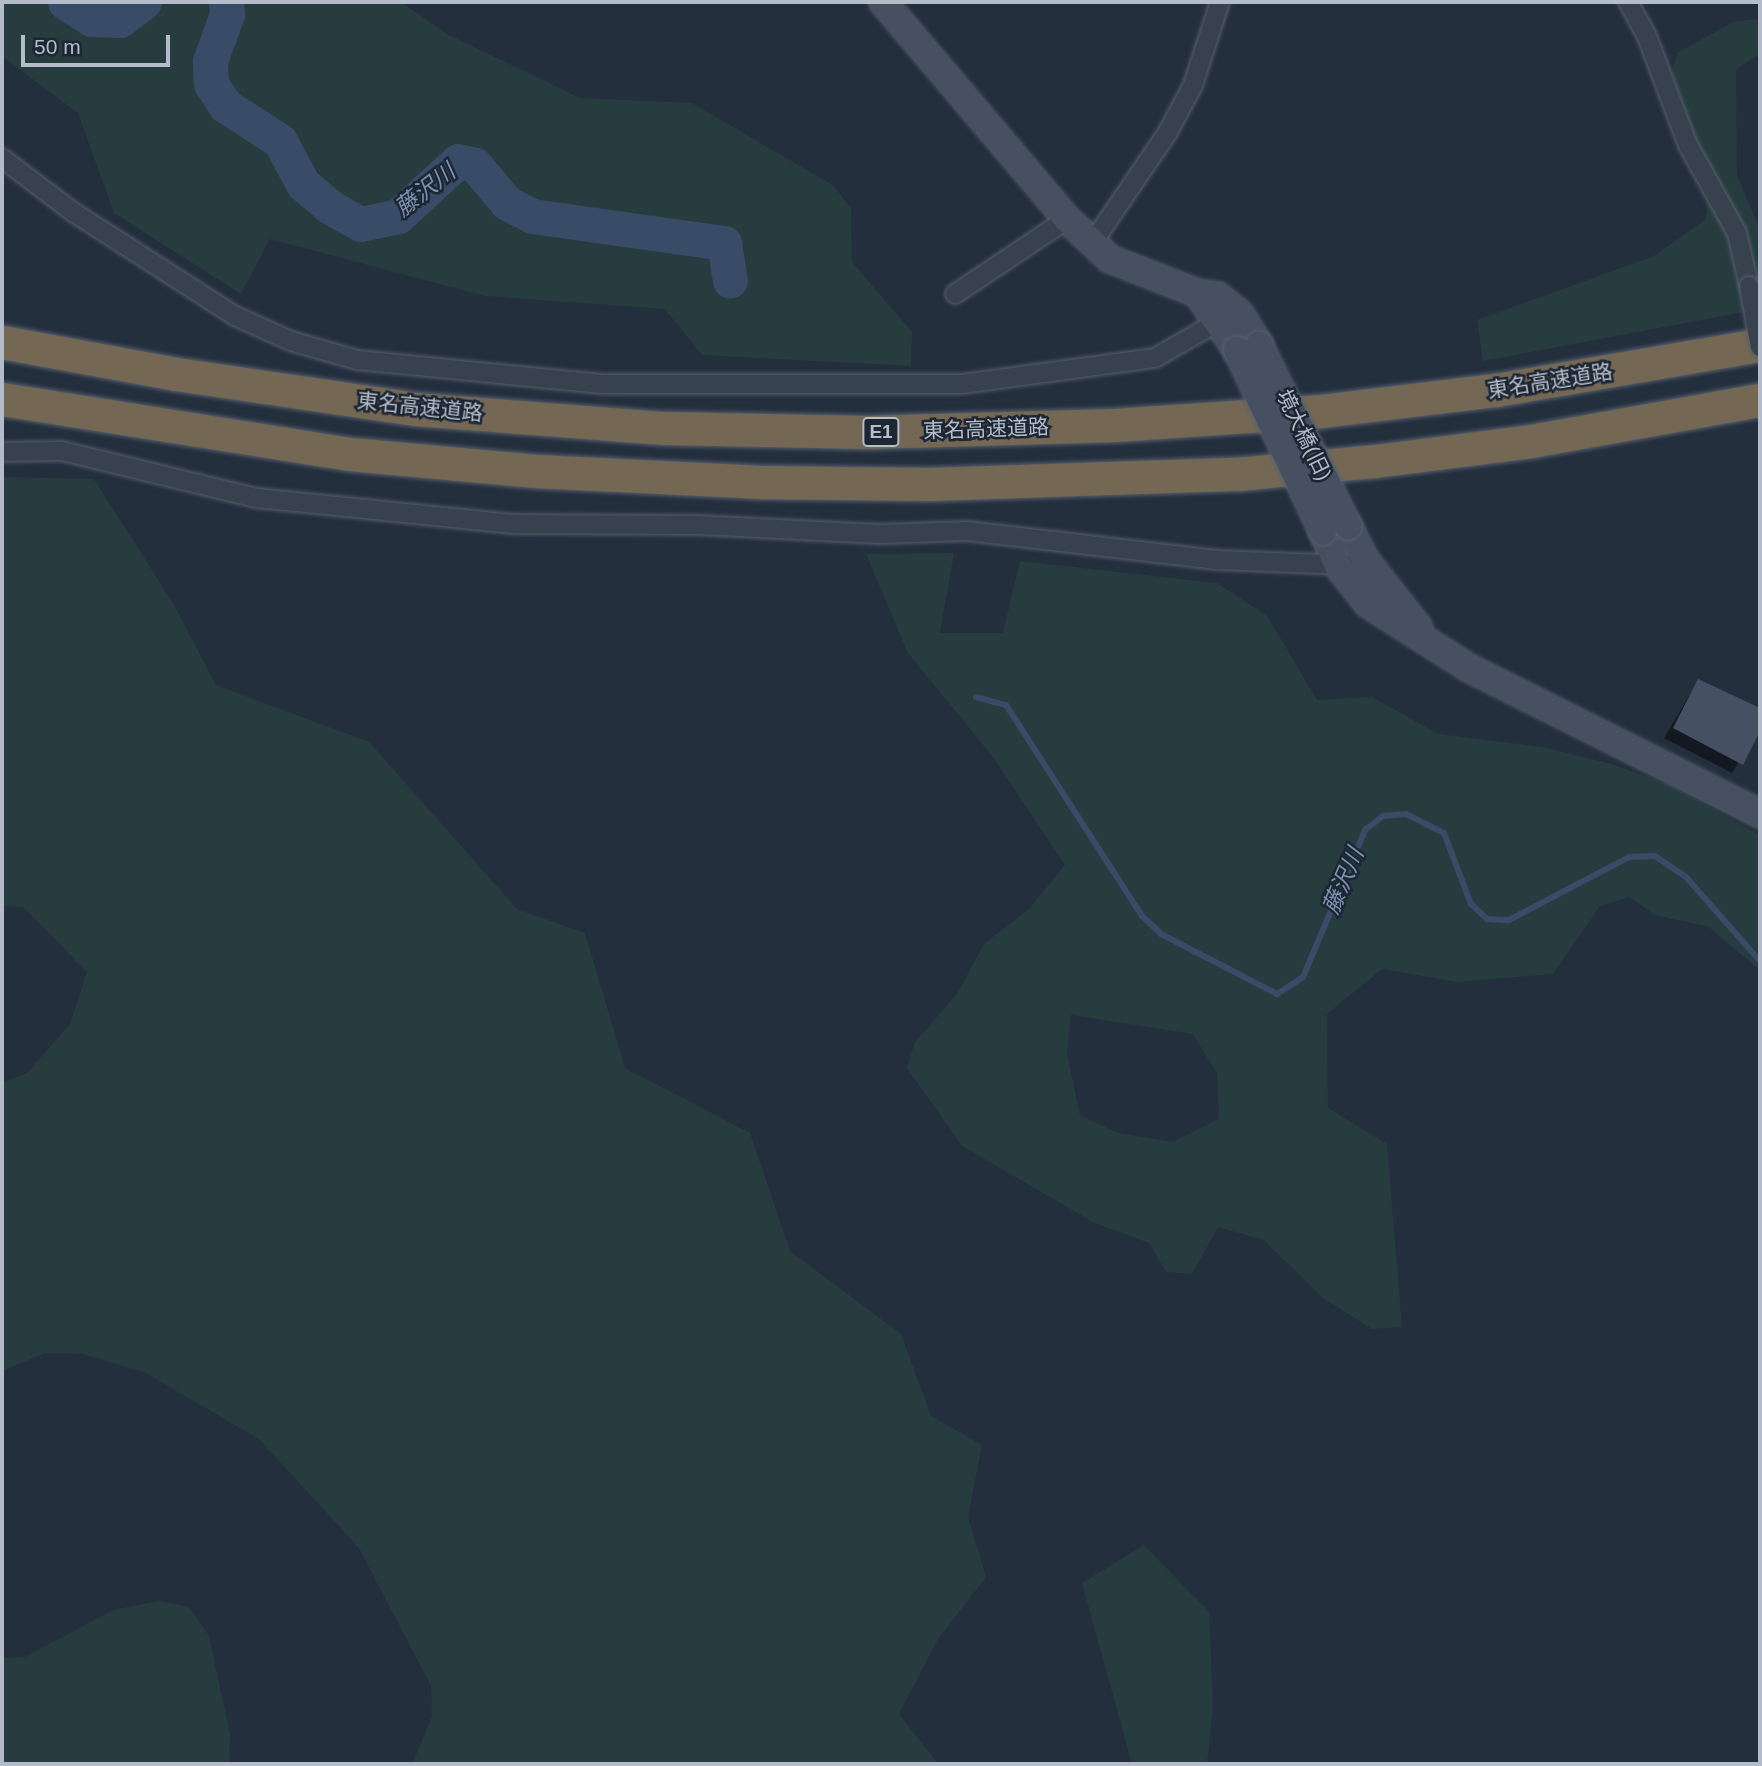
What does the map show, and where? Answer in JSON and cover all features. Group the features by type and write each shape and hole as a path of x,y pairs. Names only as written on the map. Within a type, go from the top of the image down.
{"highway":[{"name":"東名高速道路","path":"2,342 176,374 416,409 664,428 867,432 1115,425 1322,411 1496,390 1760,346"},
{"path":"2,399 170,429 363,455 536,471 744,482 929,484 1237,474 1375,461 1531,441 1760,400"}],"street":[{"path":"883,2 1067,219 1110,259 1198,293 1218,296 1240,314 1248,347 1336,529 1366,561 1427,638"},
{"path":"1093,242 1168,132 1193,85 1220,2"},
{"path":"1628,2 1646,34 1688,145 1737,233 1760,346"},
{"path":"2,158 73,212 235,316 291,341 357,360 602,384 962,384 1155,358 1219,321"},
{"path":"956,294 1067,219"},
{"path":"1198,293 1219,321 1248,347"},
{"path":"2,452 62,451 257,498 513,524 697,525 880,534 967,531 1217,560 1338,566 1366,561"},
{"path":"1336,529 1338,566 1368,604 1427,638 1469,668 1760,814"}],"green space":[{"path":"2,2 401,2 449,35 580,98 692,103 834,186 851,209 852,262 912,332 911,366 702,355 665,309 485,296 270,239 241,294 114,213 78,113 2,56"},
{"path":"1760,19 1760,54 1736,69 1737,175 1760,230 1760,309 1483,361 1477,320 1654,256 1706,219 1707,195 1672,72 1677,53 1735,21"},
{"path":"2,479 94,479 173,603 216,685 369,742 517,909 585,933 625,1068 750,1133 790,1251 901,1334 931,1416 982,1445 968,1517 986,1577 938,1639 899,1714 938,1764 412,1764 432,1717 431,1686 359,1548 259,1439 144,1372 83,1354 45,1353 2,1371 2,1083 27,1073 70,1024 87,972 23,907 2,906"},
{"path":"954,553 940,633 1003,633 1020,561 1217,583 1267,616 1317,700 1372,697 1438,734 1542,747 1612,764 1667,784 1760,835 1760,970 1709,927 1655,915 1629,897 1600,906 1553,974 1457,982 1382,969 1327,1014 1328,1108 1387,1144 1402,1327 1372,1329 1323,1298 1264,1240 1218,1227 1192,1274 1166,1272 1149,1243 1095,1223 962,1146 907,1068 915,1042 957,994 984,944 1029,909 1065,865 993,757 908,653 866,554","holes":["1071,1015 1193,1034 1217,1073 1219,1119 1173,1142 1118,1133 1080,1115 1067,1054"]},
{"path":"1144,1545 1209,1612 1213,1707 1207,1764 1132,1764 1082,1583"},
{"path":"159,1601 189,1607 209,1636 230,1735 229,1764 2,1764 2,1658 25,1657 113,1610"}],"building":[{"path":"1698,679 1760,708 1760,731 1743,765 1673,728"}],"waterway":[{"name":"藤沢川","path":"65,2 91,19 120,20 144,2"},
{"name":"藤沢川","path":"226,2 227,14 210,61 211,84 226,106 280,141 303,184 330,207 361,224 398,216 458,161 475,165 507,203 532,216 724,243 730,281"},
{"name":"藤沢川","path":"976,697 1006,705 1142,916 1161,934 1277,994 1303,977 1365,830 1383,816 1406,814 1444,833 1471,904 1487,919 1509,920 1629,857 1655,856 1686,877 1760,961"}]}
